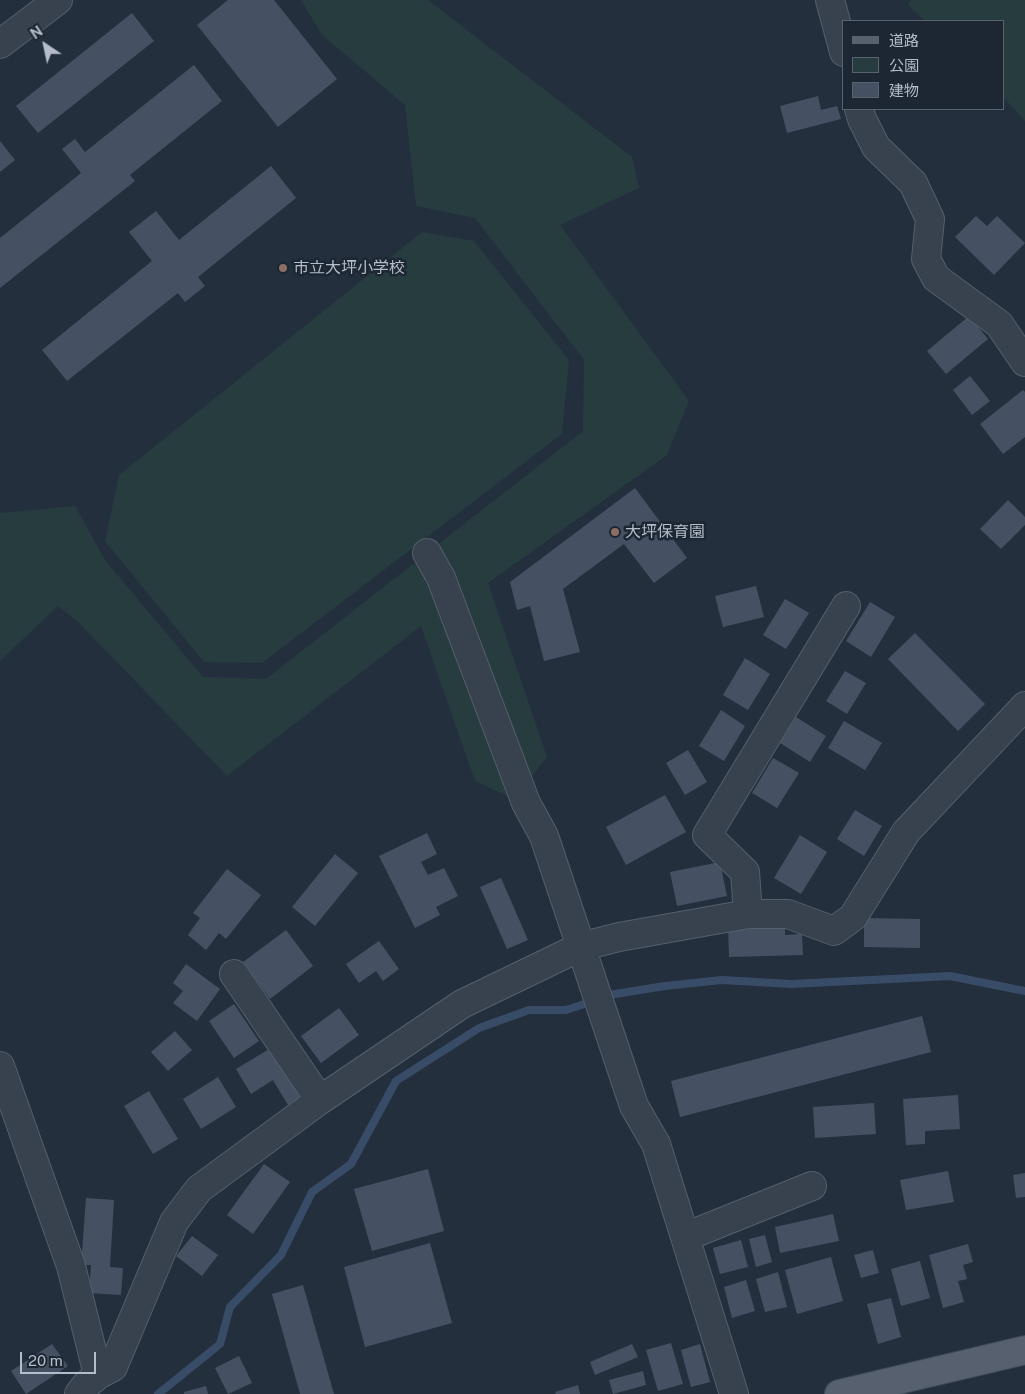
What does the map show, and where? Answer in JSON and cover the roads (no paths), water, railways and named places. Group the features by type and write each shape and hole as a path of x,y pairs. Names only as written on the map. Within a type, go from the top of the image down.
{"main road":[{"path":"839,1394 893,1388 1025,1350"}],"street":[{"path":"0,44 58,0"},
{"path":"830,0 842,45"},
{"path":"859,110 876,148 913,183 930,219 926,259 936,278 999,324 1025,362"},
{"path":"427,553 441,578 526,803 544,836 634,1106 656,1144 734,1394"},
{"path":"748,914 745,872 708,835 846,606"},
{"path":"0,1066 71,1266 89,1385 113,1367 174,1222 199,1189 320,1100 462,1004 584,958 618,937 748,914 788,914 834,931 852,917 906,832 1025,706"},
{"path":"234,974 320,1100"},
{"path":"685,1237 812,1186"}],"waterway":[{"path":"158,1394 220,1344 230,1307 281,1255 312,1192 351,1164 396,1081 479,1028 529,1010 566,1010 615,994 722,980 791,984 950,976 1025,991"}],"place":[{"name":"市立大坪小学校","path":"283,268"},
{"name":"大坪保育園","path":"615,532"}]}
